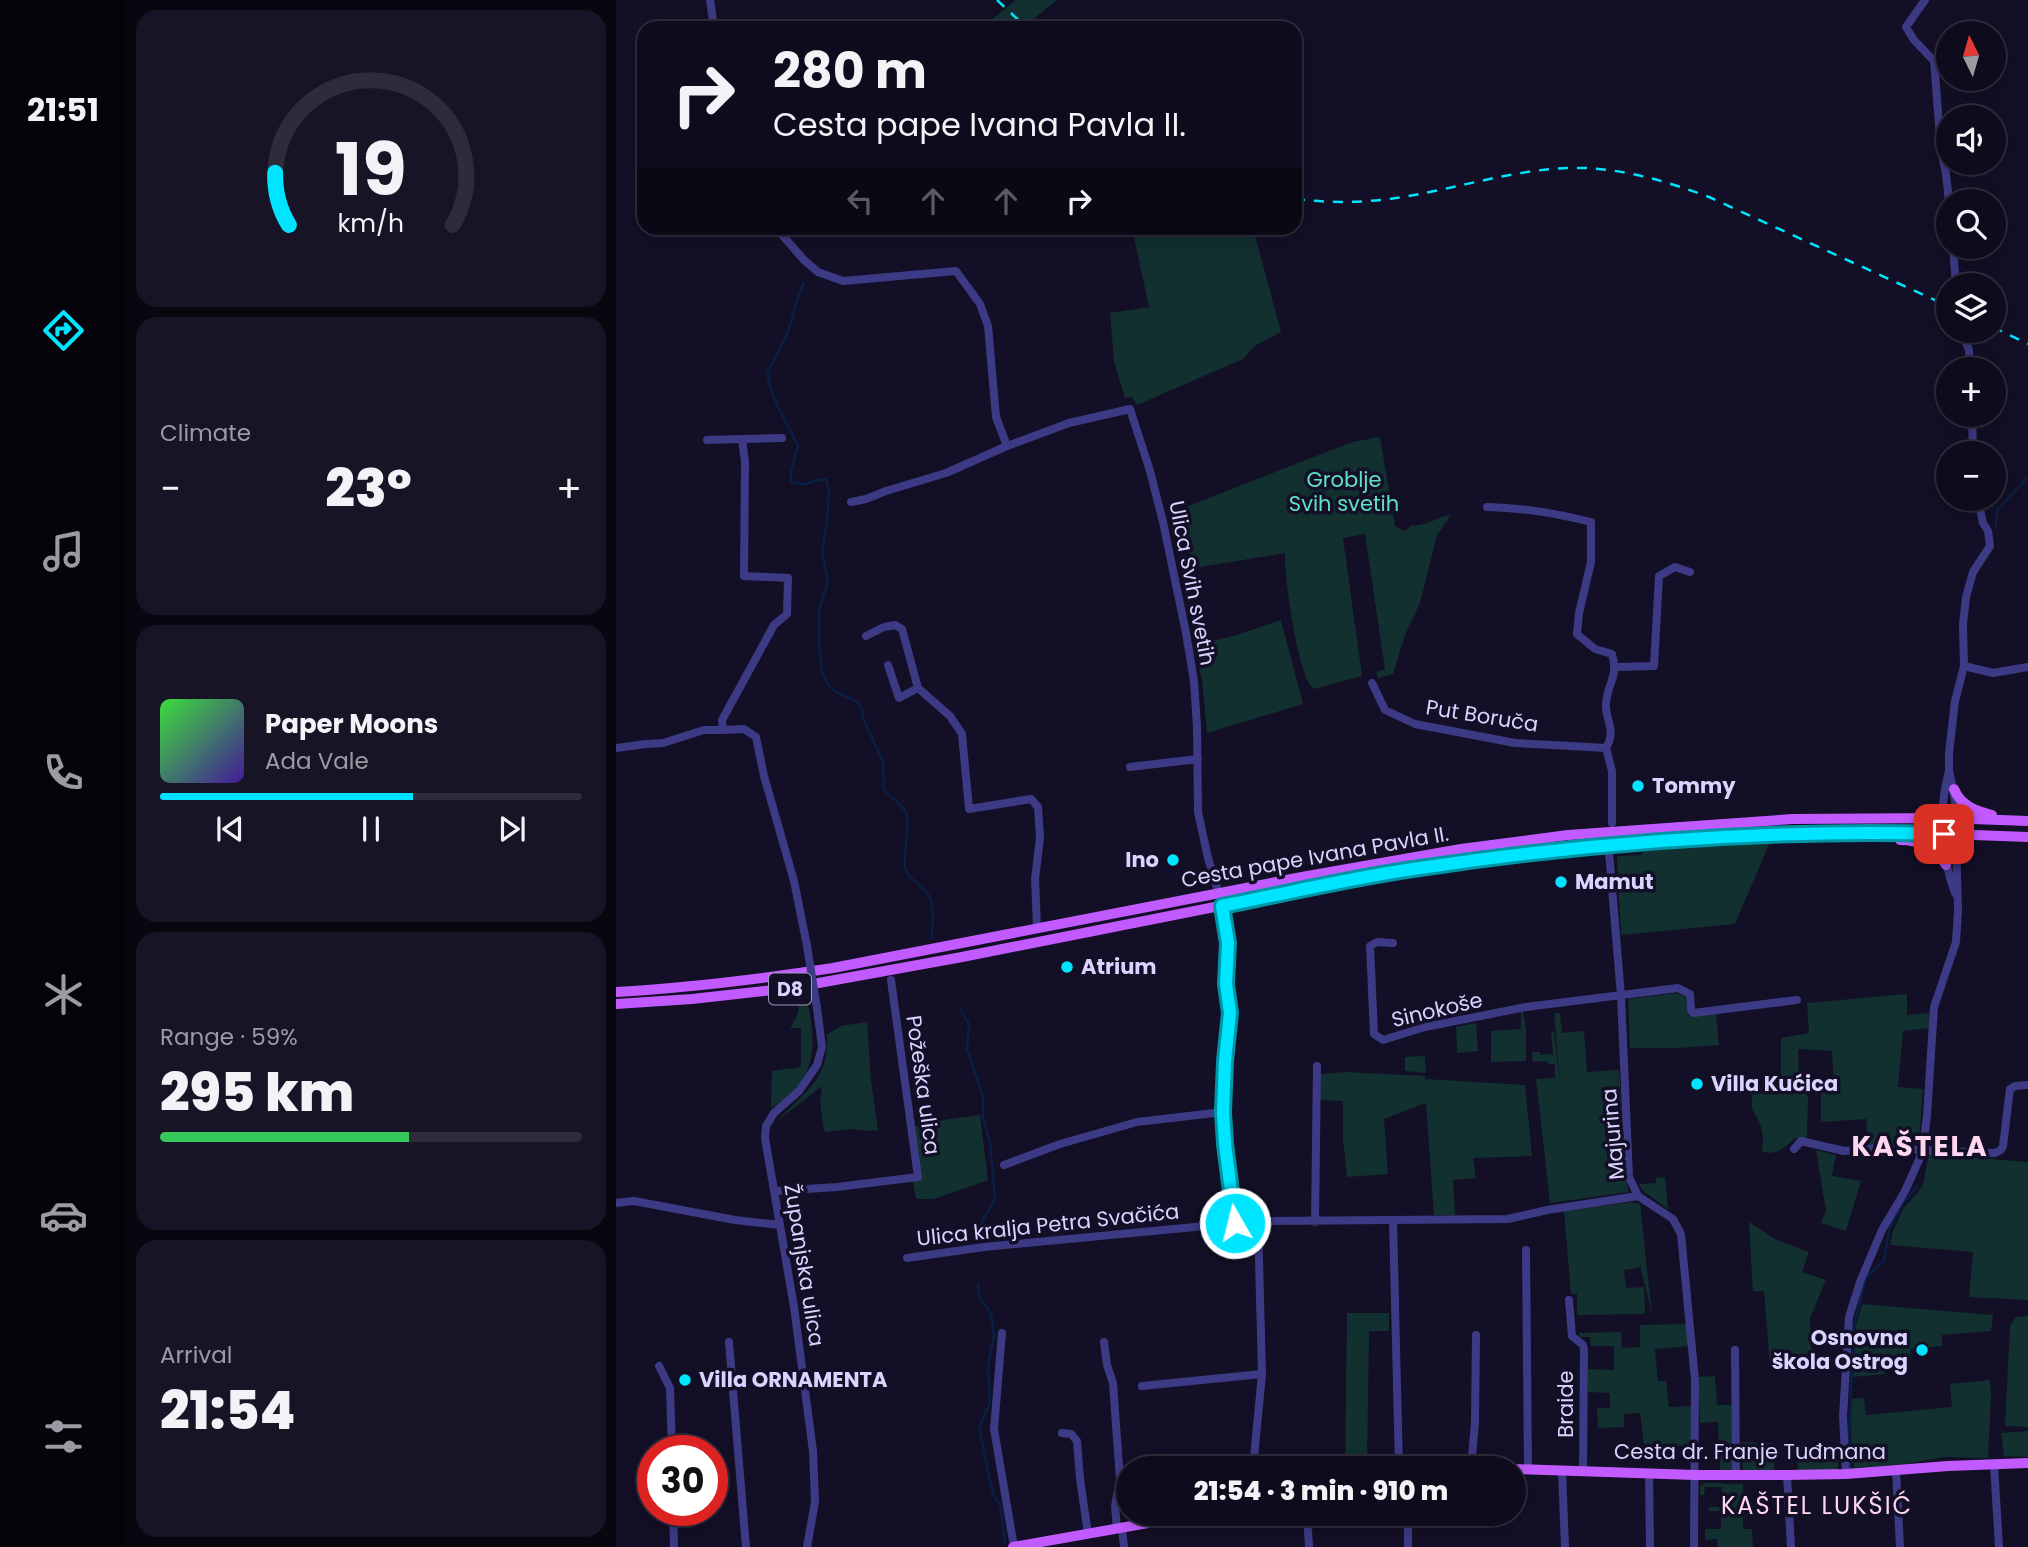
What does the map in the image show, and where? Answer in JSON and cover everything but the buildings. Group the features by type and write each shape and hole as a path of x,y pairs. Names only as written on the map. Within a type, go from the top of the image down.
{"main road":[{"path":"1954,789 1960,800 1973,809 2004,820"},
{"name":"Cesta pape Ivana Pavla II.","path":"616,992 682,988 774,977 882,959 1302,877 1568,835 1793,819 1950,818 2028,821"},
{"path":"1878,834 1918,842 1933,850 1946,865"},
{"name":"Cesta pape Ivana Pavla II.","path":"616,1004 791,988 1411,869 1572,848 1632,842 1784,835 1950,834 2028,837"},
{"name":"Cesta dr. Franje Tuđmana","path":"1528,1469 1695,1475 1787,1475 2028,1463"},
{"path":"1014,1547 1135,1526"}],"street":[{"path":"710,0 713,21"},
{"path":"1925,0 1906,27 1934,61 1941,150 1948,189"},
{"path":"782,235 818,272 843,281 956,271 980,303 988,326 996,417 1007,446"},
{"name":"Ulica Svih svetih","path":"851,502 946,473 1007,446 1069,424 1130,409 1163,522 1194,681 1198,812 1219,894"},
{"path":"707,440 782,438"},
{"path":"723,730 722,720 761,647 774,625 787,614 788,578 744,576 745,462 742,439"},
{"path":"1487,507 1524,509 1591,522 1591,562 1577,634 1595,649 1612,654 1616,667 1606,705 1611,731 1606,748 1612,771 1612,823"},
{"path":"1846,1474 1843,1417 1849,1317 1860,1282 1882,1230 1905,1191 1922,1149 1927,1116 1934,1007 1956,942 1958,926 1950,834 1954,789 1949,753 1955,701 1964,666 1963,624 1966,597 1973,572 1990,546 1981,511"},
{"path":"1616,667 1654,666 1659,576 1675,567 1690,572"},
{"path":"866,636 884,627 895,625 902,629 918,688 950,716 962,734 969,809 1031,799 1038,807 1040,838 1035,879 1037,928"},
{"path":"888,665 899,698 918,688"},
{"path":"1964,666 1993,673 2028,667"},
{"name":"Put Boruča","path":"1372,683 1385,710 1415,724 1515,743 1606,748"},
{"name":"Županjska ulica","path":"616,748 663,743 704,730 744,729 756,737 764,776 794,881 822,1047 817,1065 799,1091 774,1113 766,1126 765,1138 794,1307 813,1451 815,1502 807,1547"},
{"path":"1130,767 1198,759"},
{"path":"1950,770 1944,795 1950,818"},
{"path":"1950,834 1946,865 1956,895"},
{"name":"Majurina","path":"1608,852 1621,996 1629,1177 1639,1196 1673,1219 1681,1234 1695,1380 1694,1547"},
{"path":"1222,906 1228,943 1226,984 1230,1013 1223,1112 1235,1223"},
{"name":"Sinokoše","path":"1393,943 1377,942 1370,946 1374,1034 1383,1040 1425,1027 1526,1007 1621,996"},
{"name":"Požeška ulica","path":"776,1191 918,1177 891,980"},
{"path":"1621,996 1678,988 1690,994 1693,1013 1797,1000"},
{"path":"1315,1222 1317,1066"},
{"path":"1794,1149 1801,1142 1844,1151 1875,1148 1995,1153 2001,1150 2010,1089 2028,1085"},
{"path":"1004,1165 1060,1144 1137,1122 1223,1112"},
{"path":"1254,1456 1262,1374 1258,1221 1508,1219 1639,1196"},
{"path":"616,1203 634,1201 779,1225"},
{"path":"1393,1220 1399,1456"},
{"name":"Ulica kralja Petra Svačića","path":"907,1258 984,1247 1258,1221"},
{"path":"1526,1250 1528,1469"},
{"name":"Braide","path":"1569,1300 1570,1330 1584,1350 1583,1471"},
{"path":"1002,1333 994,1429 1014,1547"},
{"path":"1472,1456 1476,1335"},
{"path":"729,1342 746,1547"},
{"path":"1104,1342 1113,1383 1120,1479 1115,1506 1124,1547"},
{"path":"1735,1350 1737,1475"},
{"path":"659,1366 670,1388 671,1435"},
{"path":"1142,1386 1262,1374"},
{"path":"1062,1433 1071,1434 1077,1441 1088,1534"},
{"path":"1994,1465 1999,1547"},
{"path":"1562,1471 1565,1547"},
{"path":"1896,1471 1900,1547"},
{"path":"1649,1473 1650,1547"},
{"path":"1787,1475 1791,1547"},
{"path":"673,1526 674,1547"},
{"path":"1308,1526 1309,1547"},
{"path":"1408,1526 1408,1547"}],"green space":[{"path":"1016,0 1057,0 1032,21 990,21"},
{"path":"1134,235 1255,235 1281,332 1256,345 1243,359 1137,405 1132,397 1125,398 1114,361 1110,313 1149,307"},
{"name":"Groblje Svih svetih","path":"1380,437 1395,526 1404,531 1413,525 1451,515 1437,535 1420,603 1405,635 1393,674 1378,678 1376,672 1385,669 1365,534 1343,538 1362,676 1314,689 1308,681 1298,647 1285,553 1194,568 1178,510 1352,442"},
{"path":"1281,620 1303,704 1207,733 1202,679 1193,646"},
{"path":"1771,840 1735,924 1621,935 1617,856 1642,855 1642,849"},
{"path":"1676,993 1685,996 1689,1016 1716,1013 1719,1045 1630,1048 1628,999"},
{"path":"1907,994 1907,1015 1929,1013 1929,1028 1903,1031 1898,1087 1923,1089 1919,1144 1869,1144 1866,1119 1821,1122 1821,1084 1834,1084 1832,1051 1798,1049 1799,1083 1808,1097 1807,1138 1795,1138 1776,1152 1762,1152 1763,1138 1761,1126 1752,1108 1752,1090 1781,1089 1781,1038 1809,1033 1807,1003"},
{"path":"798,996 806,996 810,1013 811,1059 798,1086 771,1108 772,1071 801,1067 801,1028 790,1028 798,1013"},
{"path":"1521,1011 1526,1030 1526,1061 1491,1062 1491,1031 1521,1029"},
{"path":"1554,1013 1560,1013 1562,1033 1584,1031 1587,1072 1619,1070 1628,1192 1550,1203 1536,1079 1555,1078 1555,1064 1548,1064 1547,1061 1533,1062 1532,1052 1540,1052 1540,1055 1553,1054 1551,1032 1554,1031 1560,1083"},
{"path":"867,1022 878,1130 826,1132 820,1102 822,1086 777,1121 819,1075 827,1051 827,1035 840,1026"},
{"path":"1476,1023 1478,1051 1457,1053 1456,1027"},
{"path":"1425,1056 1426,1073 1405,1071 1405,1057"},
{"path":"1345,1072 1525,1085 1532,1156 1473,1158 1476,1178 1453,1180 1455,1215 1434,1215 1426,1103 1384,1119 1388,1174 1347,1177 1343,1101 1319,1100 1319,1074"},
{"path":"980,1115 988,1180 934,1199 916,1199 913,1181 921,1177 914,1127"},
{"path":"1816,1150 1836,1155 1832,1176 1861,1181 1846,1231 1821,1223 1826,1211"},
{"path":"1929,1154 2028,1162 2028,1300 1969,1297 1973,1252 1890,1245 1904,1207 1923,1184"},
{"path":"1665,1177 1668,1209 1643,1191 1639,1184 1656,1183 1656,1178"},
{"path":"1630,1202 1640,1204 1652,1314 1640,1265 1639,1268 1624,1270 1626,1288 1644,1287 1645,1314 1577,1315 1577,1294 1571,1294 1564,1211"},
{"path":"1749,1222 1777,1240 1809,1252 1802,1272 1826,1280 1810,1318 1812,1368 1770,1366 1764,1291 1753,1291"},
{"path":"1862,1304 1993,1315 1991,1331 1942,1335 1942,1346 1910,1349 1911,1363 1884,1365 1885,1374 1853,1377 1856,1326"},
{"path":"1347,1313 1389,1313 1389,1331 1369,1331 1367,1456 1345,1456"},
{"path":"2028,1316 2028,1427 2005,1426 2010,1326 2016,1317"},
{"path":"1687,1324 1689,1346 1655,1349 1658,1381 1666,1381 1669,1407 1692,1406 1692,1446 1644,1444 1640,1413 1624,1414 1624,1427 1598,1428 1597,1408 1610,1408 1610,1393 1588,1392 1588,1369 1614,1370 1614,1346 1591,1346 1590,1337 1580,1337 1579,1333 1621,1332 1622,1348 1640,1347 1640,1325"},
{"path":"1715,1376 1717,1405 1733,1405 1733,1470 1720,1470 1718,1422 1700,1423 1698,1377"},
{"path":"1990,1380 1988,1458 1944,1457 1906,1464 1854,1468 1851,1437 1852,1399 1864,1398 1866,1415 1952,1407 1950,1384"},
{"path":"2028,1431 2028,1457 2004,1456 2001,1433"},
{"path":"1741,1442 1774,1443 1774,1471 1743,1470"},
{"path":"1823,1453 1838,1453 1838,1471 1798,1471 1797,1458 1823,1458"},
{"path":"1705,1483 1743,1484 1743,1529 1752,1529 1753,1547 1718,1547 1717,1539 1705,1540 1705,1529 1721,1529 1721,1511 1709,1511 1709,1507 1722,1507 1722,1487 1705,1487 1704,1495 1700,1495 1700,1486"}],"waterway":[{"path":"804,283 785,337 767,372 775,401 798,446 791,482 805,484 826,479 829,490 822,552 828,582 819,610 822,671 829,686 856,701 862,708 863,718 883,762 884,789 906,813 905,868 931,901 932,939"},
{"path":"1996,526 1997,510 2028,477"},
{"path":"960,1009 969,1024 967,1049 983,1096 983,1117 990,1143 995,1197 982,1221 980,1237"},
{"path":"1851,1469 1849,1437 1854,1325 1866,1278 1884,1261 1889,1230 1902,1204 1917,1187"},
{"path":"978,1284 979,1297 991,1313 994,1335 988,1366 990,1402 979,1428 993,1495 1000,1504 1005,1542"}],"railway":[{"path":"997,0 1020,21"},
{"path":"1302,200 1333,202 1396,198 1561,168 1617,171 1664,182 1709,197 1936,301"},
{"path":"2006,333 2028,344"}],"place":[{"name":"Tommy","path":"1638,786"},
{"name":"Ino","path":"1173,860"},
{"name":"Mamut","path":"1561,882"},
{"name":"Atrium","path":"1067,967"},
{"name":"Villa Kućica","path":"1697,1084"},
{"name":"Osnovna škola Ostrog","path":"1922,1350"},
{"name":"Villa ORNAMENTA","path":"685,1380"}],"district":[{"name":"KAŠTELA","path":"1920,1146"},
{"name":"KAŠTEL LUKŠIĆ","path":"1817,1506"}],"route":[{"path":"1235,1223 1223,1112 1230,1013 1226,984 1228,943 1222,906 1418,868 1610,844 1784,835 1944,834"}]}
